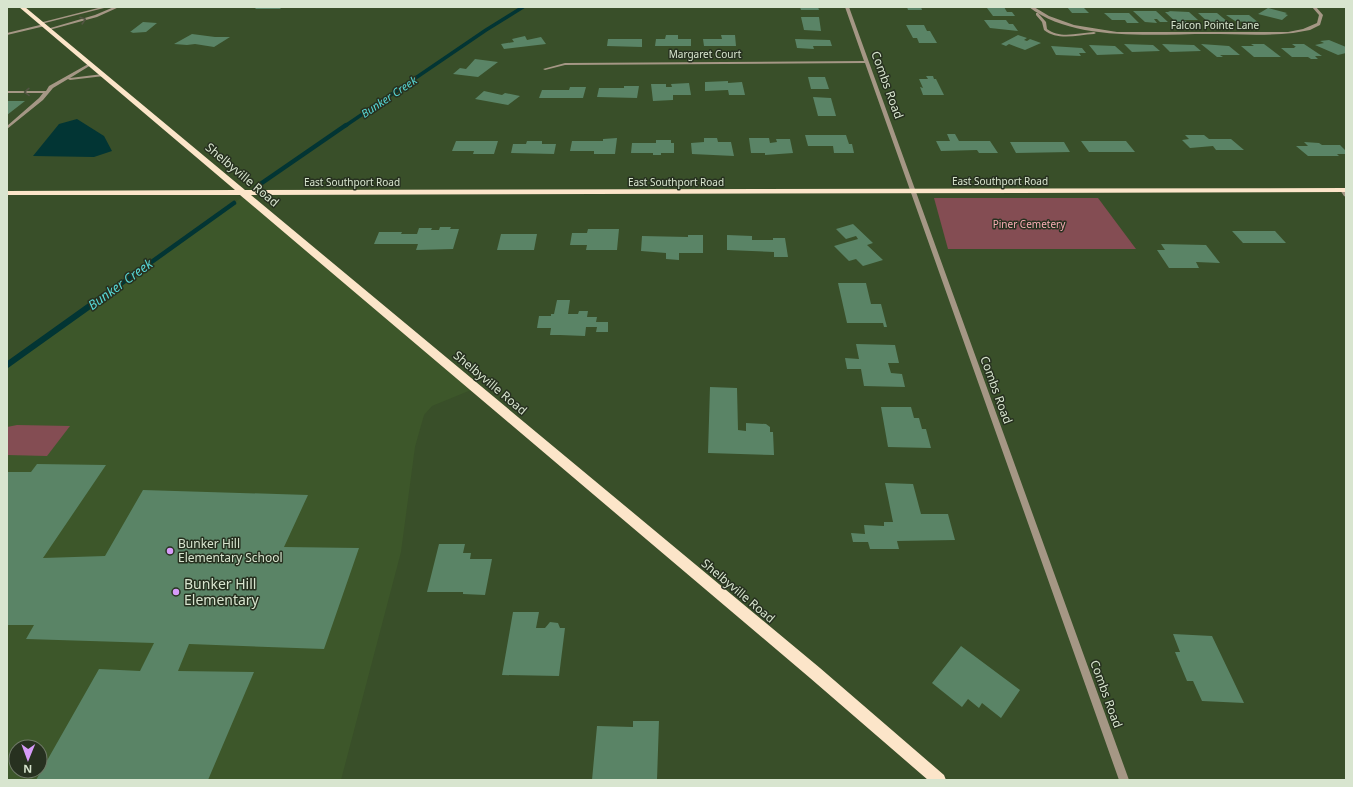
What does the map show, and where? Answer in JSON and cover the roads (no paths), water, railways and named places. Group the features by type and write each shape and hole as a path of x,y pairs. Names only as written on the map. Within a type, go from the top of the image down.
{"main road":[{"name":"Shelbyville Road","path":"22,7 803,662 939,780"},
{"name":"East Southport Road","path":"7,193 1345,191"}],"street":[{"path":"45,26 106,7"},
{"path":"7,34 96,16 116,7"},
{"name":"Combs Road","path":"847,7 1124,780"},
{"name":"Falcon Pointe Lane","path":"1032,8 1044,22 1045,29 1054,34 1067,36 1117,33 1295,32 1312,28 1319,24 1321,17 1314,7"},
{"name":"Falcon Pointe Lane","path":"1032,8 1052,19 1073,26 1117,33"},
{"name":"Margaret Court","path":"545,69 566,64 866,62"},
{"path":"7,128 51,87 68,79 90,64"},
{"path":"68,79 103,75"},
{"path":"7,92 47,92"}],"water":[{"path":"77,119 104,136 112,151 94,157 33,156 59,124"}],"waterway":[{"name":"Bunker Creek","path":"345,126 486,30 523,7"},
{"name":"Bunker Creek","path":"256,187 346,125"},
{"name":"Bunker Creek","path":"111,291 234,203"},
{"name":"Bunker Creek","path":"7,365 112,290"}],"place":[{"name":"Bunker Hill Elementary School","path":"170,551"},
{"name":"Bunker Hill Elementary","path":"176,592"}],"park label":[{"name":"Piner Cemetery","path":"1029,224"}]}
